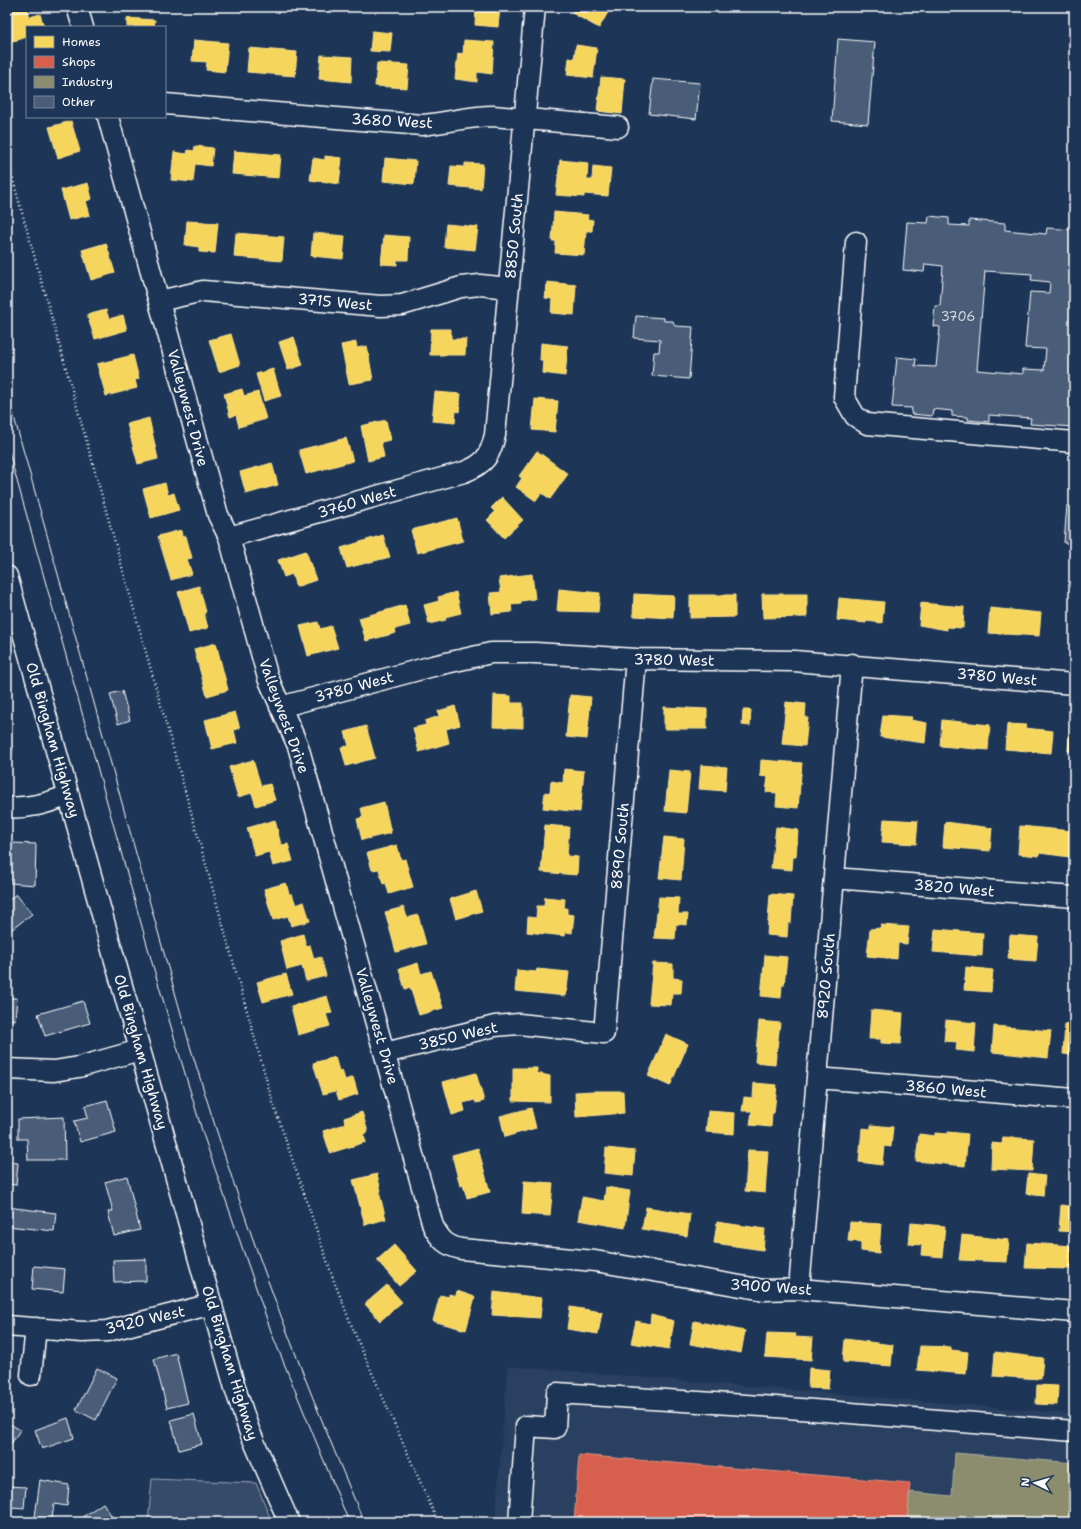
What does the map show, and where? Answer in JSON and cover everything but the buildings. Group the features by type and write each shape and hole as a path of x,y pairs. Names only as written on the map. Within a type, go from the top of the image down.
{"street":[{"path":"77,7 83,26"},
{"name":"8850 South","path":"483,462 489,456 495,435 535,7"},
{"name":"3680 West","path":"166,104 422,125 441,124 478,116 525,118 618,127"},
{"name":"Valleywest Drive","path":"108,118 218,515 229,537 268,678 298,746 433,1226 446,1244"},
{"path":"856,242 844,397 855,416 867,424 1074,442"},
{"name":"3715 West","path":"159,301 203,291 380,306 402,305 461,287 480,286 509,288"},
{"name":"3760 West","path":"229,537 464,472 475,468 483,462"},
{"name":"Old Bingham Highway","path":"7,576 11,606 69,795 244,1416 274,1490 289,1522"},
{"name":"3780 West","path":"280,707 433,666 491,653 535,653 636,660 794,661 852,664 1074,684"},
{"name":"8890 South","path":"604,1033 636,660"},
{"name":"8920 South","path":"799,1289 852,664"},
{"path":"7,807 31,807 47,804 69,795"},
{"name":"3820 West","path":"834,878 1074,897"},
{"name":"3850 West","path":"385,1053 495,1026 519,1024 604,1033"},
{"path":"7,1069 54,1070 79,1067 140,1050"},
{"name":"3860 West","path":"817,1078 1074,1099"},
{"name":"3900 West","path":"446,1244 461,1249 594,1261 764,1290 799,1289 1074,1312"},
{"name":"3920 West","path":"7,1326 82,1332 107,1331 212,1304"},
{"path":"31,1375 36,1328"},
{"path":"519,1522 526,1426 555,1428 557,1394 776,1407 1074,1431"}],"path":[{"path":"7,159 273,1103 334,1281 357,1339 438,1522"}],"shaded area":[{"path":"508,1366 1074,1414 1074,1522 495,1522"},
{"path":"152,1479 256,1483 272,1522 148,1522"}],"tram line":[{"path":"7,392 190,1046 211,1115 262,1265 319,1413 364,1522"},
{"path":"7,445 153,966 203,1134 272,1334 349,1522"}]}
